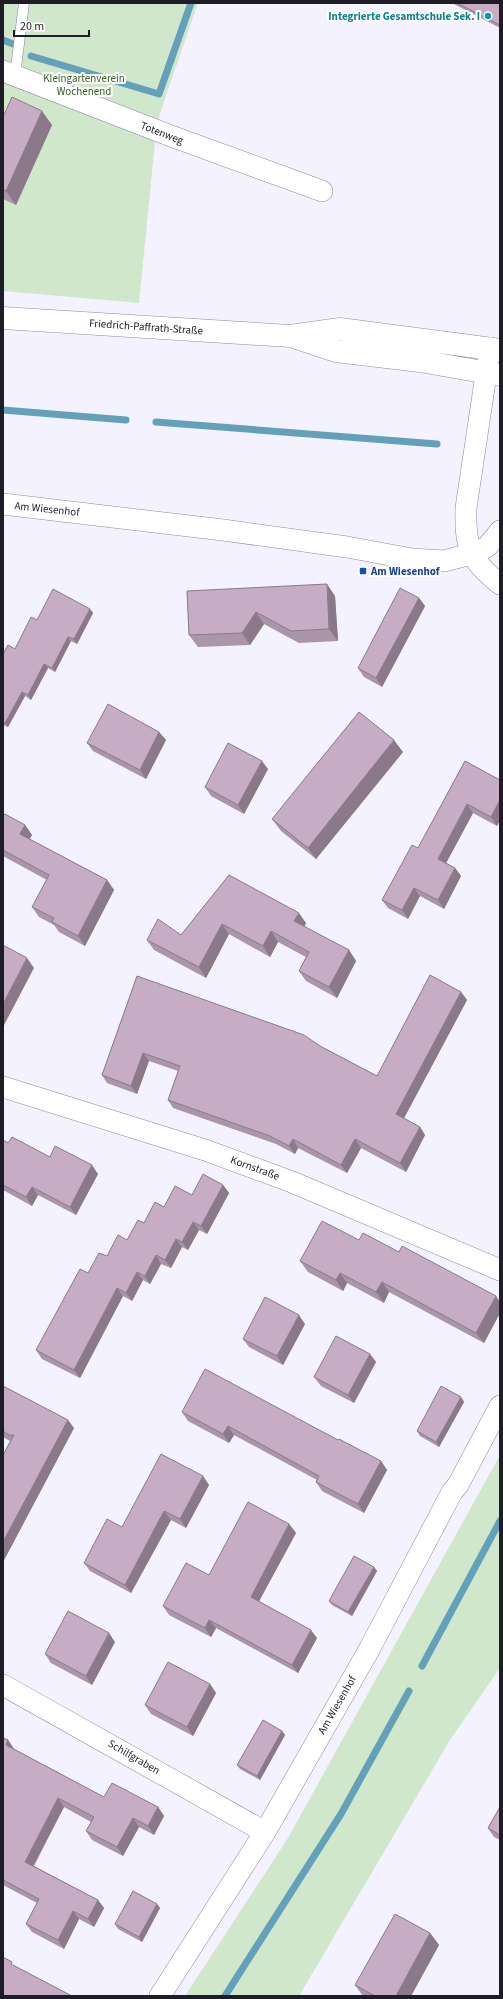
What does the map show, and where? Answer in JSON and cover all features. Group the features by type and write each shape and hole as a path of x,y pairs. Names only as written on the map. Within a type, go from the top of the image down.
{"main road":[{"name":"Friedrich-Paffrath-Straße","path":"3,318 290,336 340,329 495,349"},
{"name":"Friedrich-Paffrath-Straße","path":"290,336 336,351 420,361 493,374"}],"street":[{"name":"Totenweg","path":"9,74 171,136 322,191"},
{"path":"495,349 493,374 466,508 466,534 471,554 487,574 500,584"},
{"name":"Am Wiesenhof","path":"3,504 231,531 347,547 412,559 444,561 471,554 487,547 500,532"},
{"name":"Kornstraße","path":"3,1087 205,1150 285,1179 500,1270"},
{"name":"Am Wiesenhof","path":"160,1996 265,1832 370,1648 452,1492 458,1485 500,1406"},
{"name":"Schilfgraben","path":"3,1685 265,1832"}],"lane":[{"path":"9,74 24,3"}],"green space":[{"name":"Kleingartenverein Wochenend","path":"3,3 198,3 157,122 139,303 3,291"},
{"path":"500,1455 500,1668 450,1740 299,1996 185,1996 288,1838"}],"building":[{"name":"Integrierte Gesamtschule Sek. I","path":"457,3 500,3 500,25"},
{"path":"12,97 42,111 6,191 3,189 3,117"},
{"path":"327,584 329,629 291,631 256,612 242,633 189,635 187,591"},
{"path":"400,588 419,598 376,678 358,668"},
{"path":"53,589 90,609 74,639 68,637 52,668 44,664 28,695 22,692 5,723 3,722 3,654 8,645 15,649 31,617 37,620"},
{"path":"108,704 159,732 140,770 87,743"},
{"path":"359,712 394,740 308,848 272,819"},
{"path":"228,743 262,761 238,805 205,787"},
{"path":"465,761 500,780 500,800 491,817 467,804 438,859 455,868 438,900 414,888 402,910 382,900 412,845 418,848"},
{"path":"5,814 25,825 20,834 107,880 78,936 52,922 54,918 32,907 49,875 3,850 3,816"},
{"path":"229,875 299,913 294,921 349,950 329,987 299,971 309,952 271,931 263,946 222,924 199,967 147,940 158,919 181,935"},
{"path":"3,945 27,958 3,1004"},
{"path":"430,975 461,992 396,1114 420,1127 400,1163 355,1139 341,1165 293,1139 289,1146 270,1136 168,1100 180,1066 143,1053 131,1086 102,1075 137,976 304,1035 320,1046 377,1076"},
{"path":"12,1137 50,1157 55,1146 92,1165 70,1207 32,1187 26,1197 3,1185 3,1140 8,1143"},
{"path":"203,1174 223,1185 201,1226 193,1222 182,1242 176,1239 165,1260 156,1255 145,1276 137,1272 126,1293 117,1288 74,1370 36,1350 80,1269 88,1273 99,1253 107,1256 118,1235 127,1240 138,1220 144,1223 155,1202 164,1207 175,1186 192,1195"},
{"path":"322,1221 359,1240 363,1233 399,1252 402,1246 496,1296 476,1333 382,1282 376,1292 340,1273 336,1280 300,1261"},
{"path":"265,1297 299,1315 277,1356 243,1339"},
{"path":"336,1336 370,1354 348,1395 314,1377"},
{"path":"205,1369 338,1440 339,1439 381,1461 358,1504 316,1482 319,1476 228,1426 223,1434 182,1412"},
{"path":"3,1386 68,1420 3,1542 3,1455 14,1435 9,1435 3,1431"},
{"path":"441,1386 461,1397 436,1442 417,1431"},
{"path":"161,1454 203,1476 180,1519 164,1511 125,1585 84,1563 107,1519 122,1527"},
{"path":"248,1502 289,1524 251,1597 311,1630 292,1665 209,1620 205,1628 163,1606 186,1563 209,1575"},
{"path":"354,1556 374,1567 348,1612 329,1601"},
{"path":"68,1611 109,1633 86,1676 45,1654"},
{"path":"168,1662 210,1684 187,1727 145,1705"},
{"path":"263,1720 282,1731 257,1776 237,1765"},
{"path":"3,1738 8,1740 6,1745 104,1797 112,1783 158,1807 148,1826 133,1818 117,1847 86,1831 94,1817 58,1798 25,1862 98,1900 88,1919 73,1911 58,1940 26,1924 39,1899 3,1880"},
{"path":"500,1807 500,1835 488,1828"},
{"path":"133,1891 157,1904 139,1937 115,1924"},
{"path":"395,1914 430,1933 396,1996 375,1996 355,1985"},
{"path":"3,1957 12,1962 11,1964 72,1996 3,1996"}],"waterway":[{"path":"31,56 159,94 191,3"},
{"path":"3,40 13,44"},
{"path":"3,410 126,420"},
{"path":"156,422 437,444"},
{"path":"422,1666 500,1521"},
{"path":"225,1996 341,1814 409,1691"}],"place":[{"name":"Integrierte Gesamtschule Sek. I","path":"488,16"},
{"name":"Am Wiesenhof","path":"363,571"}]}
